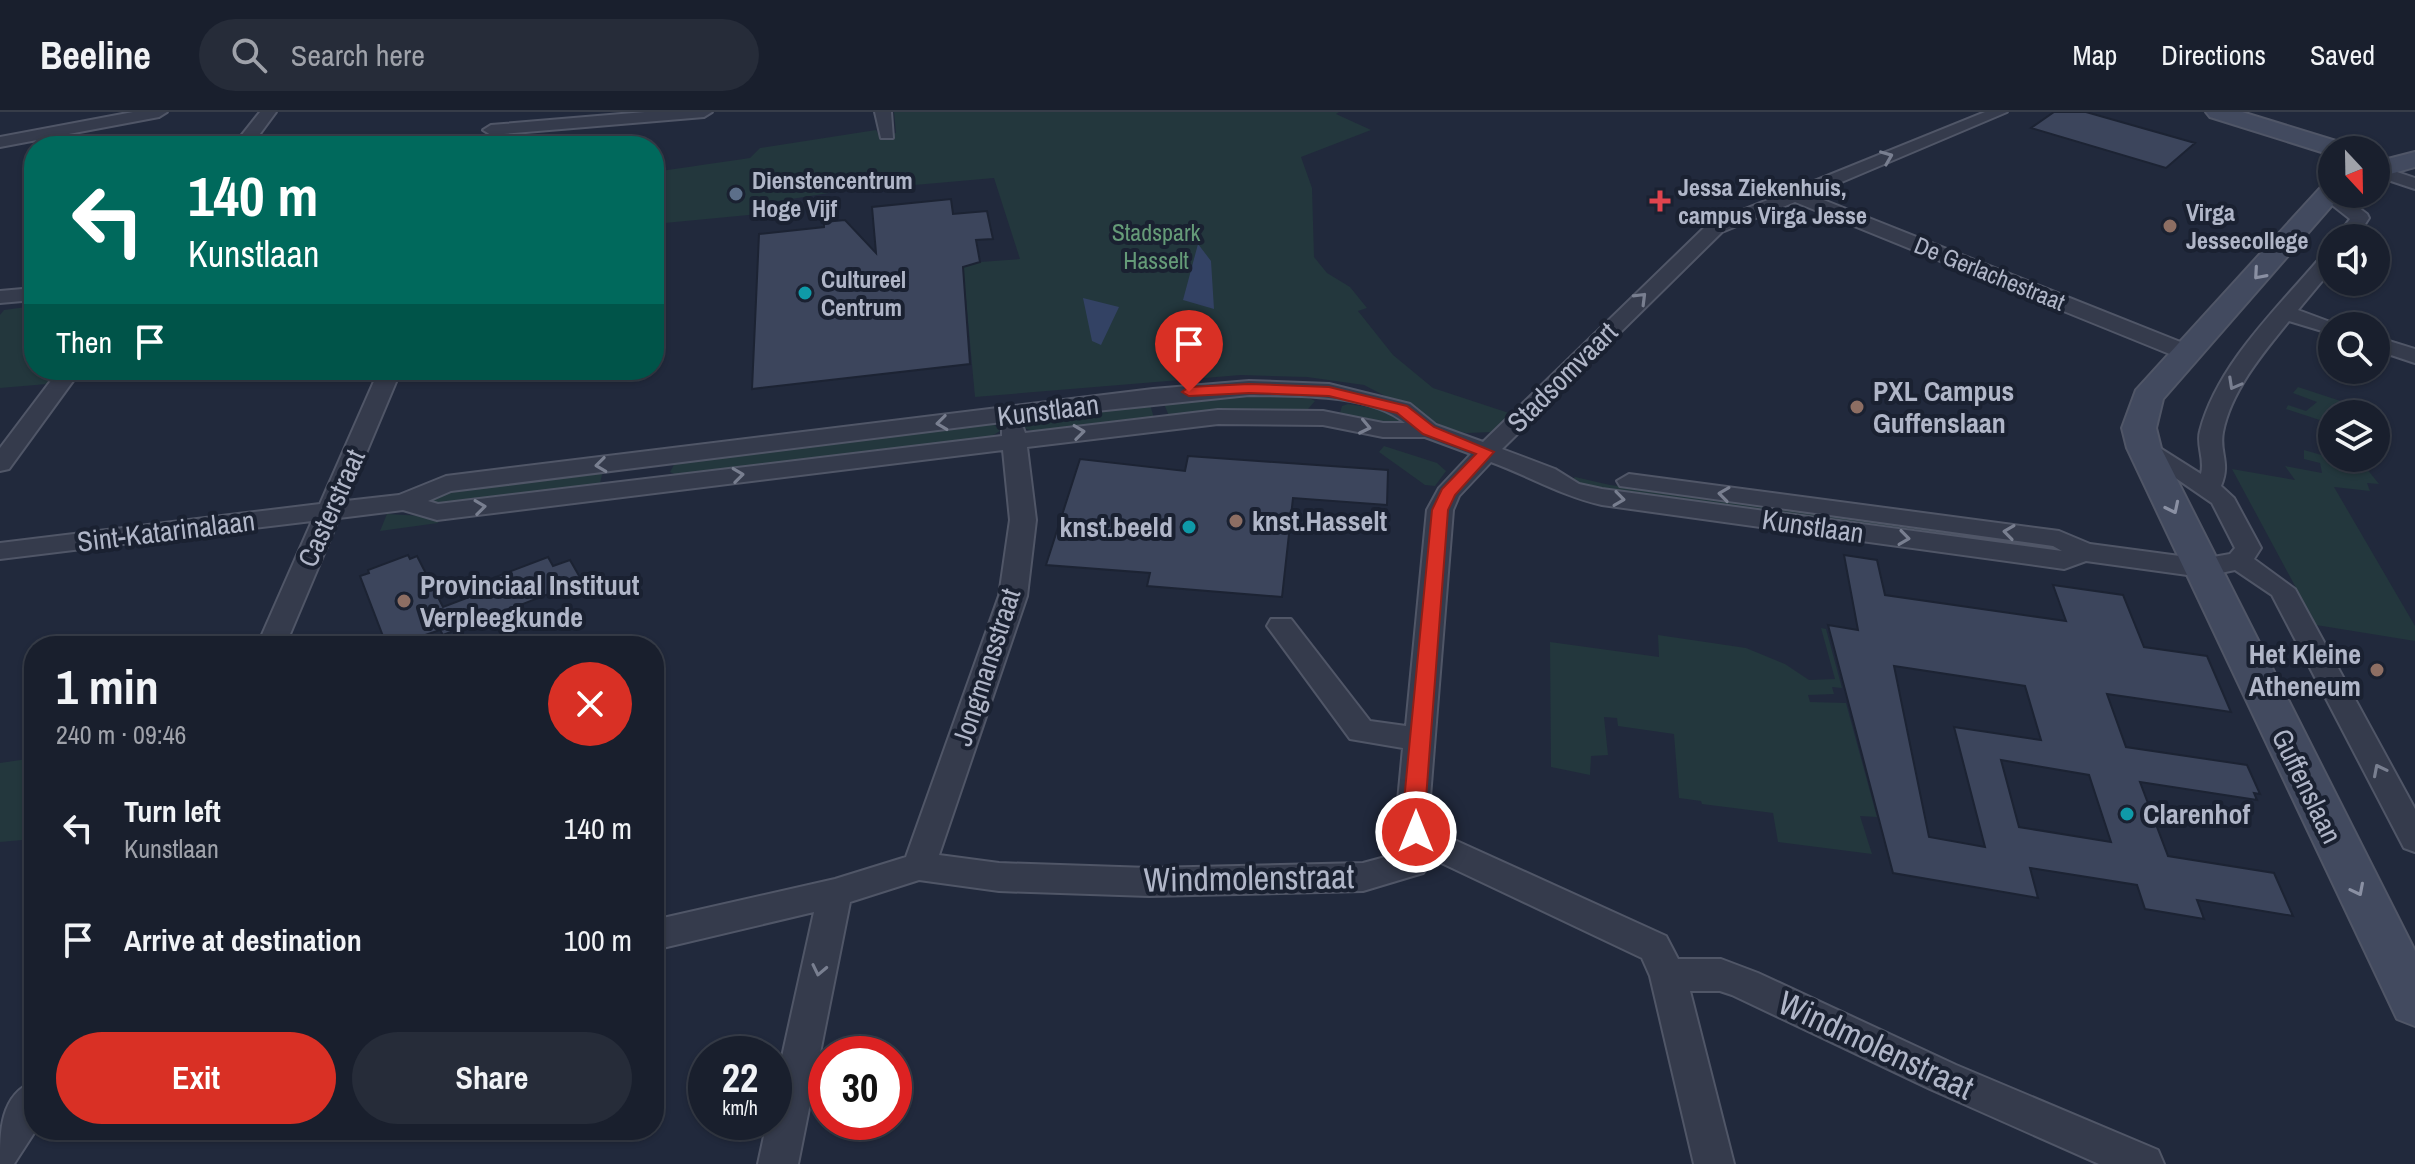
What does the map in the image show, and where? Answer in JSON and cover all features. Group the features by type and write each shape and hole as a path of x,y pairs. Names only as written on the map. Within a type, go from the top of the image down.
{"main road":[{"path":"2221,112 2318,143"},
{"path":"2390,166 2415,159"},
{"name":"Guffenslaan","path":"2318,205 2147,397 2139,428 2144,448 2220,565 2415,1003"}],"street":[{"path":"37,136 159,112"},
{"path":"250,136 268,112"},
{"path":"489,136 499,112"},
{"path":"505,136 704,112"},
{"path":"883,112 887,134"},
{"name":"Stadsomvaart","path":"1428,842 1416,832 1412,822 1440,510 1448,493 1702,237 1723,224 1999,112"},
{"path":"0,120 2,143 24,139"},
{"path":"2390,175 2415,184"},
{"name":"De Gerlachestraat","path":"1795,195 2185,352"},
{"name":"Guffenslaan","path":"2349,208 2360,218 2356,224"},
{"path":"2208,487 2218,468 2211,432 2236,379 2318,274"},
{"path":"0,297 24,295"},
{"path":"2287,313 2318,323"},
{"path":"2390,348 2415,356"},
{"path":"0,464 63,380"},
{"name":"Casterstraat","path":"275,636 386,380"},
{"name":"Kunstlaan","path":"404,502 437,512 655,486 1012,427 1189,392 1249,388 1329,391 1402,409 1428,430 1546,474 1571,490 1617,499 2064,560 2084,552 2220,565"},
{"path":"1323,418 1329,391"},
{"name":"Kunstlaan","path":"331,511 404,502 446,484 660,457 1012,427 1218,417 1323,418 1383,430 1428,430"},
{"name":"Jongmansstraat","path":"919,866 1013,596 1023,520 1012,427"},
{"name":"Guffenslaan","path":"2144,448 2222,498 2248,548 2220,565"},
{"path":"655,486 660,457"},
{"name":"Sint-Katarinalaan","path":"0,551 331,511"},
{"path":"2220,565 2282,589 2412,829"},
{"path":"1281,626 1361,731 1421,739"},
{"path":"1428,842 1639,937 1654,947 1668,975 1714,1164"},
{"name":"Windmolenstraat","path":"664,933 835,893 919,866 999,877 1149,882 1363,877 1411,863 1428,842"},
{"path":"778,1164 835,893"},
{"name":"Windmolenstraat","path":"1668,975 1721,975 1745,984 1943,1077 2144,1164"},
{"path":"0,1150 24,1114"}],"green space":[{"name":"Stadspark Hasselt","path":"894,112 1339,112 1336,114 1371,130 1301,157 1312,188 1314,257 1327,273 1350,287 1367,308 1358,311 1393,355 1433,388 1512,414 1494,432 1466,433 1449,429 1364,385 1307,377 1241,375 975,397 963,267 980,262 1020,259 994,178 835,192 761,204 759,214 664,223 664,171 750,158 760,148 876,130 879,135 896,133"},
{"path":"24,307 24,380 50,380 47,384 0,388 0,315 4,310"},
{"path":"2298,387 2338,400 2318,400 2318,419 2286,409 2288,405 2306,411 2317,402 2293,393"},
{"path":"1202,395 1303,395 1315,401 1308,409 1299,411 1206,411 1169,416 1162,399"},
{"path":"1149,401 1154,418 1039,433 1024,428 1023,423 1037,415"},
{"path":"1348,404 1393,411 1405,419 1403,423 1395,424 1363,422 1340,413 1342,406"},
{"path":"993,423 1000,431 987,439 681,477 670,472 675,463"},
{"path":"1384,446 1437,463 1446,471 1435,486 1425,485 1379,452"},
{"path":"2304,450 2318,454 2318,462 2304,459"},
{"path":"2285,466 2322,473 2369,472 2379,484 2367,483 2370,491 2334,487 2415,626 2415,641 2316,625 2232,469 2295,480"},
{"path":"603,470 599,488 444,507 432,503 433,498 449,490"},
{"path":"1575,477 1610,485 2056,543 2064,550 1609,492 1569,482"},
{"path":"387,514 441,517 438,523 380,531"},
{"path":"1821,628 1826,629 1842,688 1832,687 1834,694 1808,695 1810,702 1846,703 1877,817 1860,816 1872,854 1778,842 1773,813 1679,798 1674,734 1618,726 1617,718 1604,717 1608,755 1591,756 1590,775 1551,767 1550,642 1659,657 1658,635 1746,648 1785,664 1809,680 1835,679"},
{"path":"24,759 24,840 0,842 0,763"}],"water":[{"path":"1198,244 1211,261 1214,309 1183,300"},
{"path":"1083,298 1119,307 1101,345 1092,341"}],"building":[{"path":"2054,112 2086,112 2195,143 2166,168 2031,128"},
{"name":"Cultureel Centrum","path":"951,199 953,214 987,211 993,239 976,240 980,262 963,267 970,364 752,389 759,234 824,227 824,222 845,220 876,253 872,207"},
{"name":"knst.Hasselt","path":"1188,456 1388,470 1387,505 1293,498 1282,597 1147,586 1150,573 1046,565 1080,459 1185,471"},
{"name":"Provinciaal Instituut Verpleegkunde","path":"408,555 410,559 417,556 443,607 488,590 485,581 548,557 553,566 570,560 582,581 443,635 440,630 422,636 383,636 360,576 369,573 368,570"},
{"name":"Clarenhof","path":"1844,555 1877,560 1885,595 2066,621 2053,585 2123,595 2144,647 2207,656 2231,712 2107,694 2126,747 2247,765 2260,794 2254,793 2257,800 2140,782 2168,856 2274,873 2293,916 2197,900 2204,919 2145,909 2137,885 2030,868 2038,898 1893,873 1828,625 1858,630","holes":["1894,666 2025,686 2041,740 1954,727 1985,847 1929,837","2001,760 2089,775 2111,842 2019,827"]}],"place":[{"name":"Dienstencentrum Hoge Vijf","path":"736,194"},
{"name":"Jessa Ziekenhuis, campus Virga Jesse","path":"1660,201"},
{"name":"Virga Jessecollege","path":"2170,226"},
{"name":"Cultureel Centrum","path":"805,293"},
{"name":"PXL Campus Guffenslaan","path":"1857,407"},
{"name":"knst.Hasselt","path":"1236,521"},
{"name":"knst.beeld","path":"1189,527"},
{"name":"Provinciaal Instituut Verpleegkunde","path":"404,601"},
{"name":"Het Kleine Atheneum","path":"2377,670"},
{"name":"Clarenhof","path":"2127,814"}],"route":[{"path":"1189,392 1249,388 1329,391 1402,409 1428,430 1487,452 1448,493 1440,510 1412,822 1416,832"}]}
